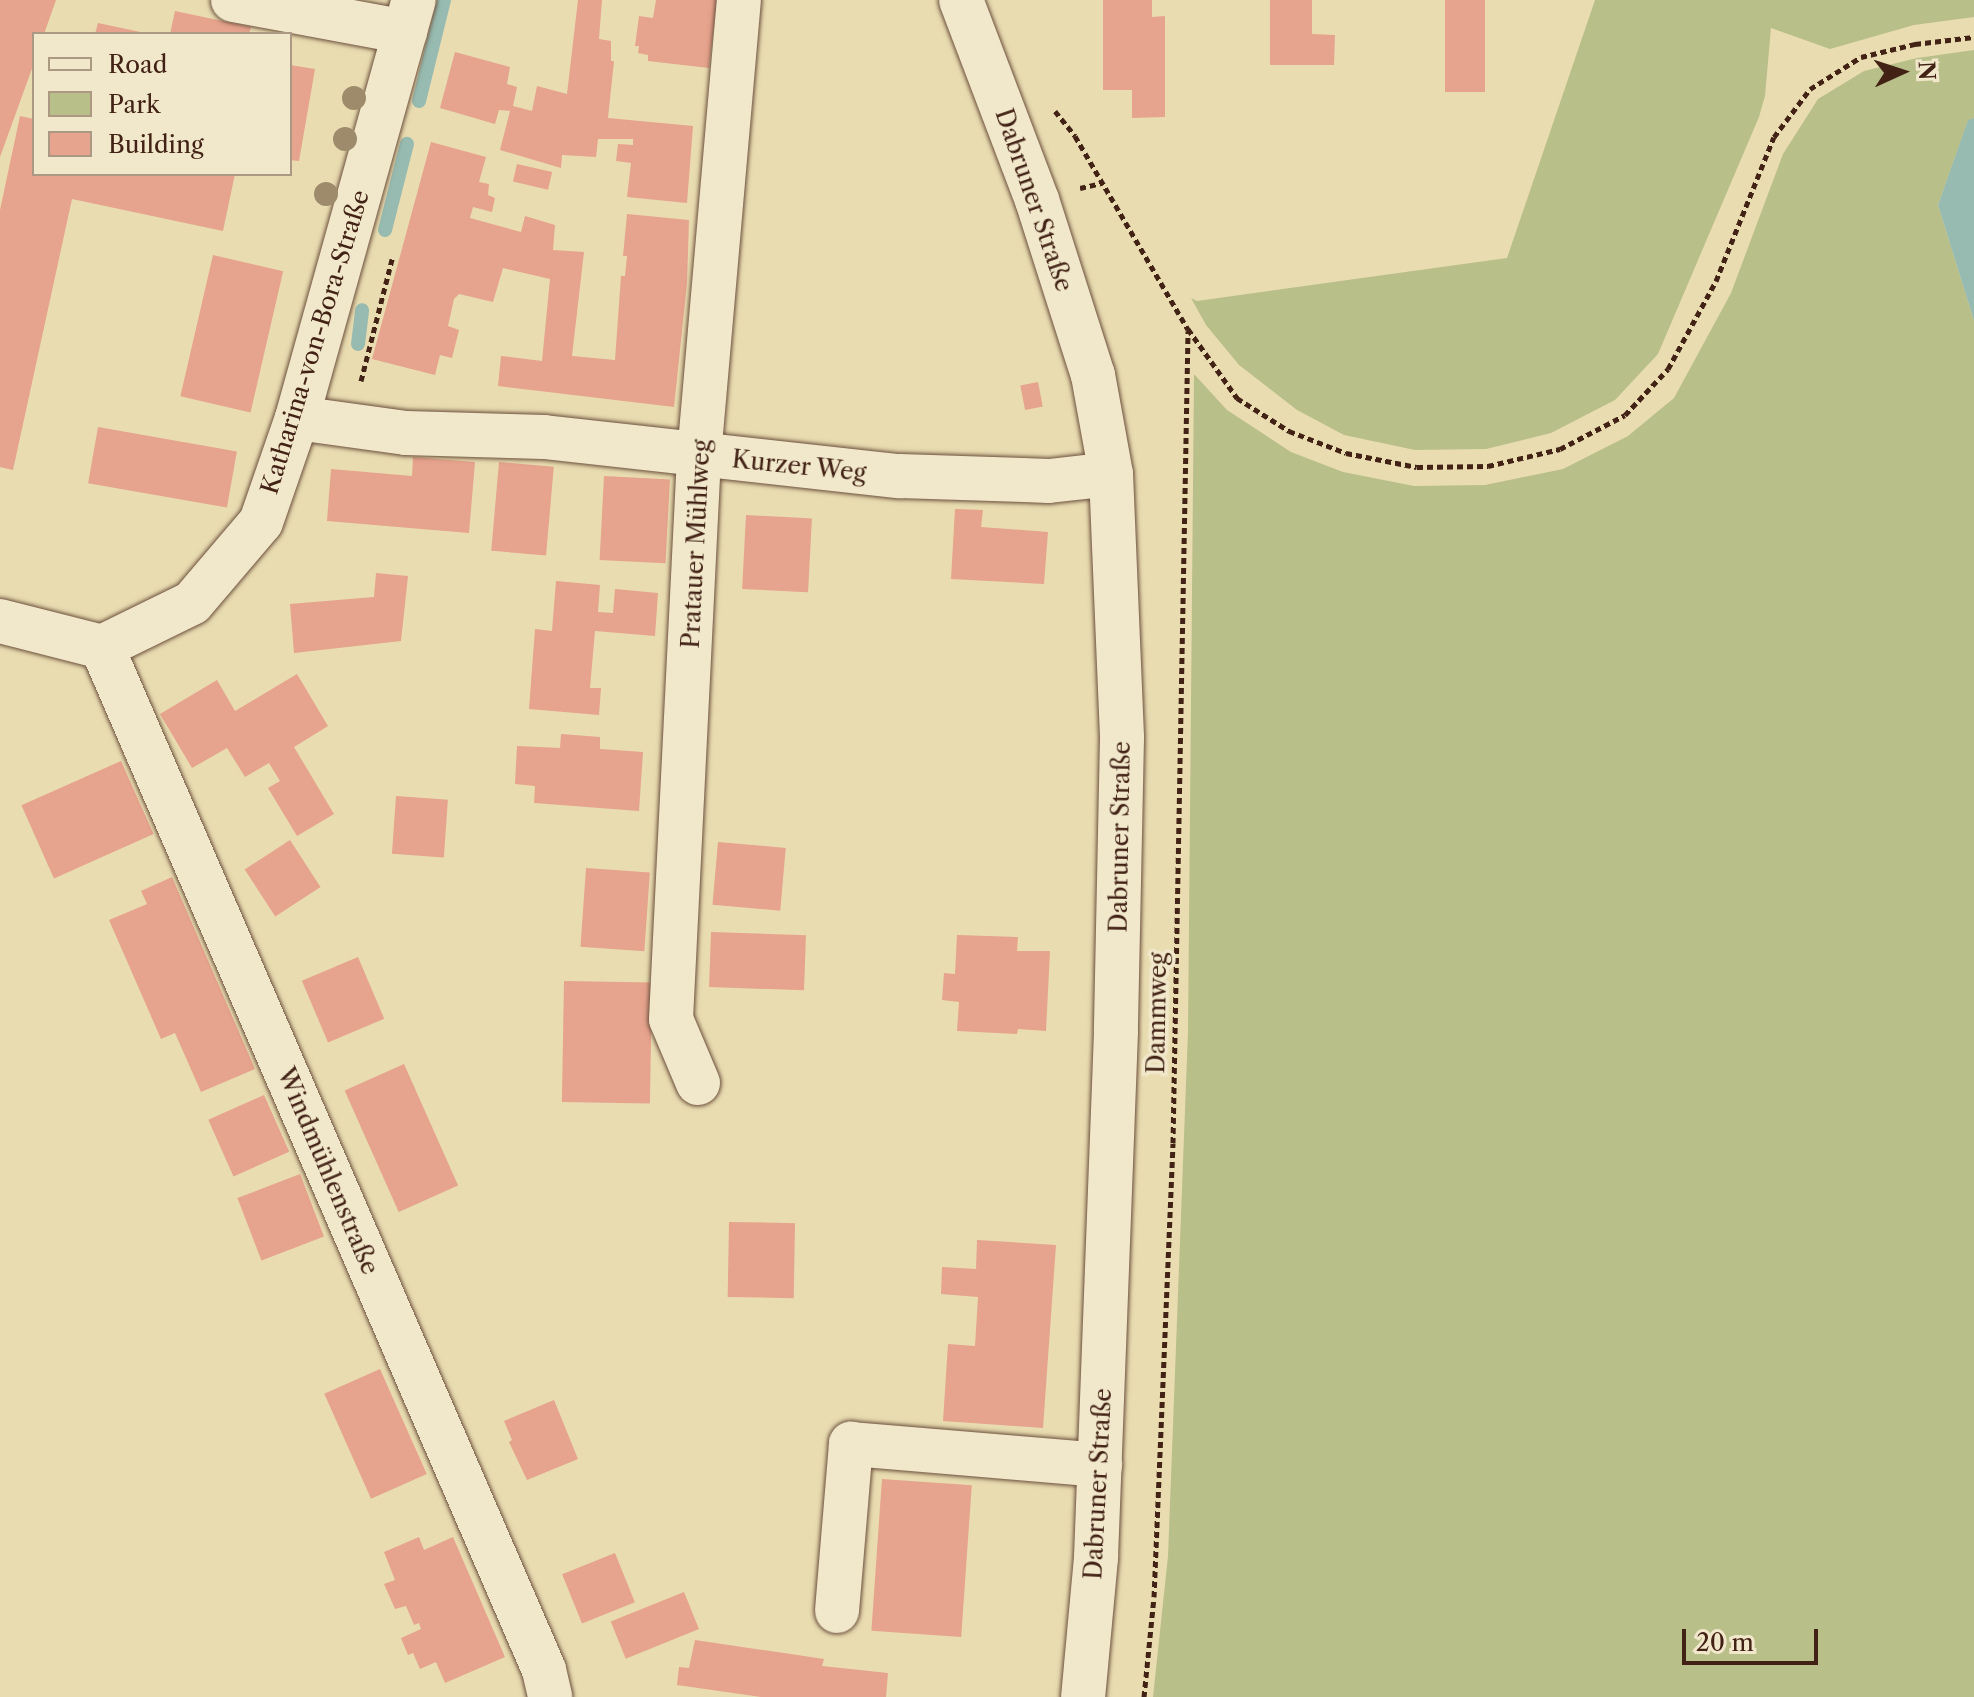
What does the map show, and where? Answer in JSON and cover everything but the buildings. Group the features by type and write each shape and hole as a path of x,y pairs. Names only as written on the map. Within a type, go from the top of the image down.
{"street":[{"path":"233,0 410,16"},
{"name":"Pratauer Mühlweg","path":"698,1083 671,1019 699,456 739,0"},
{"name":"Dabruner Straße","path":"961,0 1037,200 1093,375 1111,474 1122,738 1116,1032 1096,1558 1083,1697"},
{"name":"Katharina-von-Bora-Straße","path":"102,647 192,603 261,522 297,418 410,16"},
{"name":"Kurzer Weg","path":"297,418 406,433 544,437 900,476 1049,481 1111,474"},
{"path":"0,621 102,647"},
{"name":"Windmühlenstraße","path":"102,647 544,1670 550,1697"},
{"path":"837,1611 851,1444 1100,1465"}],"path":[{"path":"1047,102 1075,136 1188,329 1237,398 1289,431 1346,453 1431,467 1488,466 1560,449 1625,415 1668,369 1716,281 1774,137 1810,89 1861,57 1915,44 1974,37"},
{"name":"Dammweg","path":"1144,1697 1154,1597 1173,1143 1188,329"}],"green space":[{"path":"1595,0 1974,0 1974,17 1914,25 1830,49 1771,28 1765,96 1759,117 1658,354 1615,400 1551,433 1486,449 1415,450 1344,435 1297,410 1239,365 1206,325 1191,298 1197,301 1507,258"},
{"path":"1974,50 1974,118 1968,121 1938,205 1974,321 1974,1697 1153,1697 1168,1556 1188,1031 1194,374 1227,410 1291,452 1343,472 1414,486 1485,485 1563,469 1628,436 1674,398 1731,293 1783,154 1818,99 1864,71 1917,58"}],"water":[{"path":"1974,118 1974,321 1938,205 1968,120"}],"waterway":[{"path":"419,101 444,0"},
{"path":"385,230 407,144"},
{"path":"358,344 362,310"}]}
